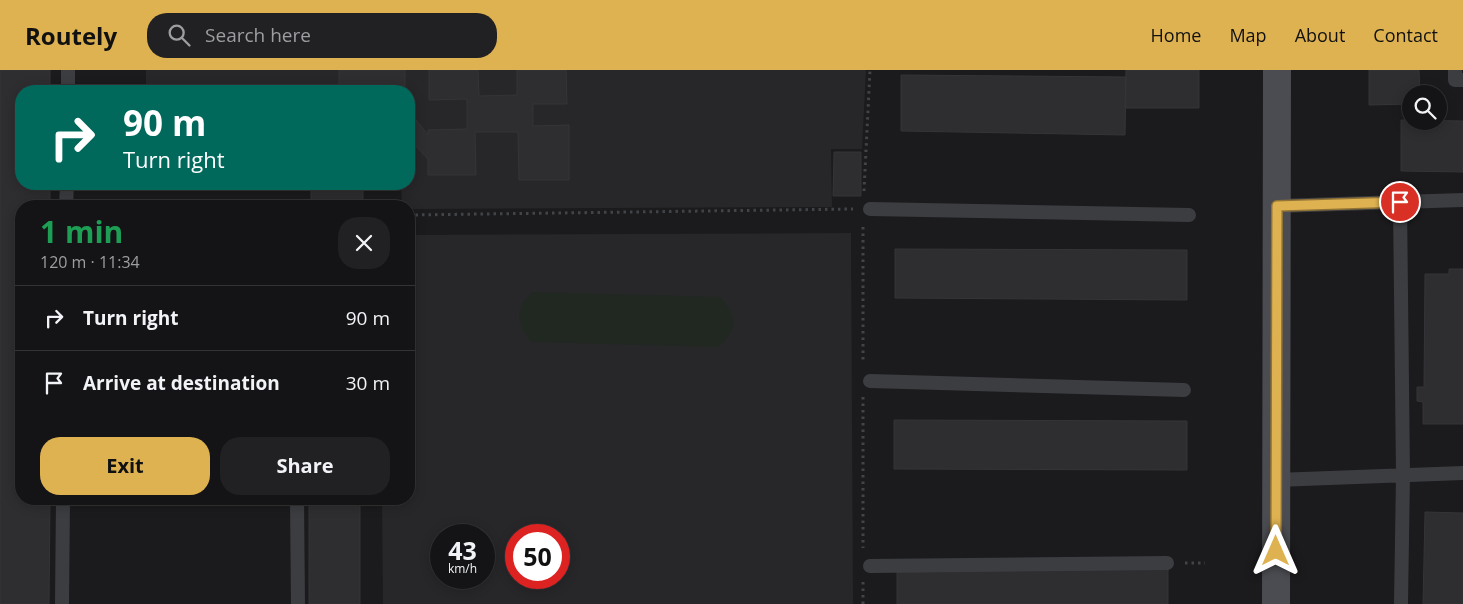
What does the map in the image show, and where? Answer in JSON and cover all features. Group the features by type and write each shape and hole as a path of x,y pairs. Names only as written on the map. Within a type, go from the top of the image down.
{"main road":[{"path":"1276,604 1277,70"}],"lane":[{"path":"68,70 68,85"},
{"path":"1455,70 1456,80 1463,80"},
{"path":"1277,206 1463,200"},
{"path":"1400,202 1403,475 1401,604"},
{"path":"866,209 1189,215"},
{"path":"866,384 1184,390"},
{"path":"1276,480 1463,473"},
{"path":"62,604 63,505"},
{"path":"297,505 298,604"},
{"path":"865,565 1167,562"}],"path":[{"path":"863,367 870,70"},
{"path":"415,215 866,209"},
{"path":"863,604 866,384"}],"shaded area":[{"path":"146,70 866,70 862,149 831,149 832,207 415,209 415,200 402,200 401,190 415,190 415,85 146,85"},
{"path":"851,233 853,604 383,604 382,505 415,505 415,235"},
{"path":"532,292 720,297 730,310 733,322 730,334 719,347 531,342 522,328 519,316 522,305"}],"building":[{"path":"0,70 50,70 50,85 15,85 15,190 50,190 50,200 15,200 15,505 50,505 49,604 0,604"},
{"path":"339,70 405,70 405,85 339,85"},
{"path":"429,70 478,70 479,96 517,95 517,70 566,70 567,104 533,104 533,126 569,125 569,180 519,180 518,132 475,132 476,175 428,175 428,159 415,145 415,119 428,135 428,130 467,129 467,99 429,100"},
{"path":"1126,70 1199,70 1199,108 1125,108"},
{"path":"1369,70 1419,70 1420,85 1402,85 1402,104 1369,105"},
{"path":"901,75 1126,77 1125,135 901,131"},
{"path":"1401,120 1402,130 1447,130 1447,121 1463,121 1463,172 1401,171"},
{"path":"834,152 861,152 861,196 833,196"},
{"path":"311,190 363,190 363,200 311,200"},
{"path":"895,249 1187,250 1187,300 895,298"},
{"path":"1449,269 1463,269 1463,424 1423,424 1423,402 1417,401 1417,387 1424,387 1425,274 1449,274"},
{"path":"894,420 1187,421 1187,470 894,469"},
{"path":"309,505 360,505 360,604 309,604"},
{"path":"1425,512 1463,513 1463,604 1423,604"},
{"path":"1168,569 1168,604 897,604 897,572"}],"route":[{"path":"1276,551 1277,206 1400,202"}]}
